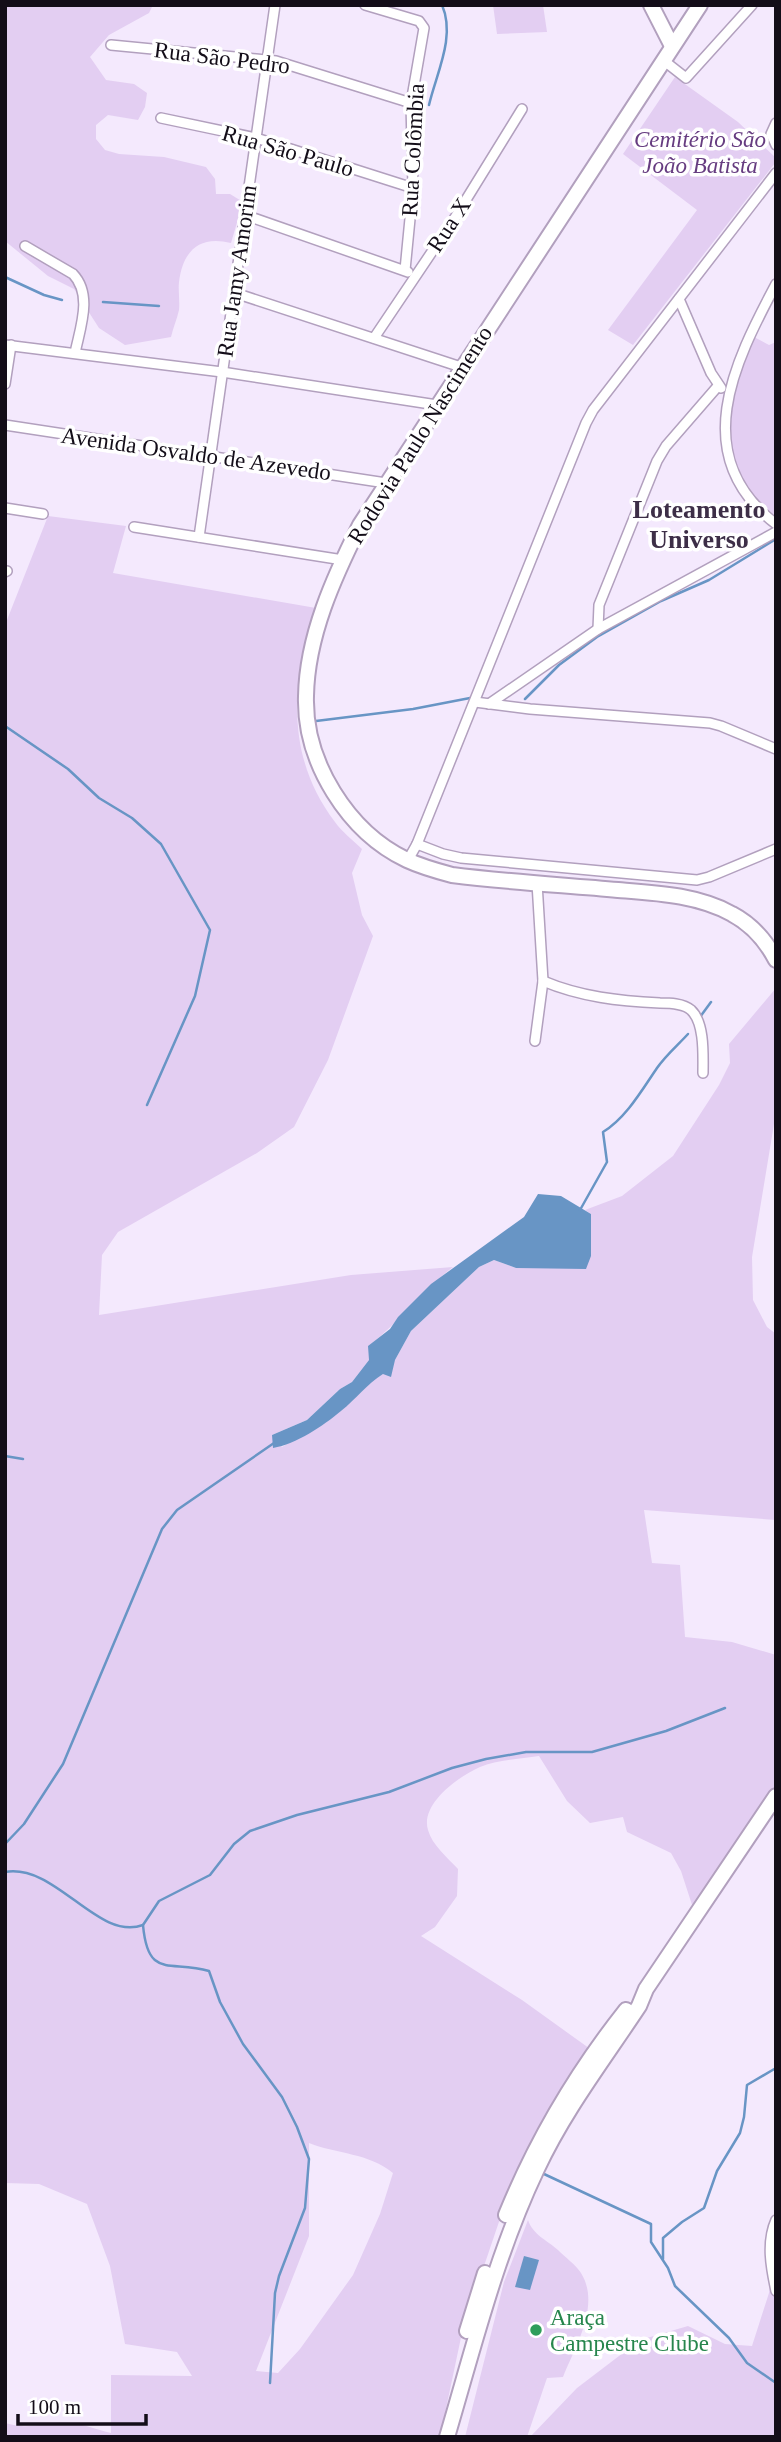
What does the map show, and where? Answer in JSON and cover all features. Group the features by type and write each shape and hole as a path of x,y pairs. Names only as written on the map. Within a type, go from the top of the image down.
{"main road":[{"path":"651,5 672,46"},
{"name":"Rodovia Paulo Nascimento","path":"700,5 360,525 326,602 314,643 308,673 306,713 324,774 342,806 388,849 408,860 453,874 679,897 723,909 742,920 758,934 776,960"},
{"path":"447,2437 457,2401 460,2358 474,2302 523,2176 543,2135 580,2073 625,2011 646,1989 776,1796"}],"street":[{"name":"Rua Jamy Amorim","path":"199,537 275,5"},
{"name":"Rua Colômbia","path":"365,5 419,21 425,31 411,103 413,188 405,270"},
{"path":"663,60 685,78 752,5"},
{"name":"Rua São Pedro","path":"111,46 286,63 411,103"},
{"name":"Rua X","path":"374,338 456,216 522,109"},
{"name":"Rua São Paulo","path":"161,118 256,138 413,188"},
{"path":"776,123 771,134 776,145"},
{"path":"408,860 475,702 586,423 776,173"},
{"path":"245,215 405,270 415,276"},
{"path":"25,246 74,274 82,287 84,303 75,353"},
{"path":"776,284 740,361 729,393 724,427 729,458 748,496 776,524"},
{"path":"235,293 461,367"},
{"path":"679,299 718,386 729,393"},
{"path":"5,384 8,345 222,372 437,405"},
{"path":"598,629 599,605 657,461 672,439 718,386"},
{"name":"Avenida Osvaldo de Azevedo","path":"5,425 386,483"},
{"path":"5,508 43,514"},
{"path":"134,527 343,560"},
{"path":"489,704 598,629 776,532"},
{"path":"475,702 710,723 776,750"},
{"path":"417,844 461,858 697,880 776,849"},
{"path":"586,887 587,870"},
{"path":"535,1041 542,981 537,883"},
{"path":"542,981 595,998 665,1003 688,1008 695,1016 702,1038 703,1073"},
{"path":"776,2220 770,2251 776,2291"}],"green space":[{"path":"5,5 153,5 149,13 109,35 90,57 106,80 134,84 147,93 145,107 138,120 108,115 96,125 96,139 105,150 119,154 164,157 206,167 215,179 216,194 230,194 243,202 231,243 202,243 189,253 184,261 179,282 179,310 171,337 125,345 99,328 74,289 48,276 5,241"},
{"path":"493,5 543,5 547,32 497,34"},
{"name":"Cemitério São João Batista","path":"675,77 738,122 776,158 775,163 633,345 608,330 697,210 623,154"},
{"path":"754,337 769,345 776,342 776,516 746,484 735,459 730,431 732,388"},
{"path":"48,516 126,526 113,573 316,608 301,663 297,718 300,745 307,771 319,797 338,826 362,849 352,873 362,915 373,936 328,1060 294,1127 257,1153 118,1232 102,1255 99,1315 351,1275 453,1267 369,1346 369,1360 352,1382 340,1389 307,1420 272,1435 282,1447 342,1410 383,1374 395,1360 411,1331 479,1267 494,1260 516,1268 591,1256 591,1214 585,1210 622,1196 673,1156 719,1085 730,1063 729,1044 776,988 776,1123 752,1257 753,1300 767,1327 776,1334 776,1520 644,1510 652,1563 680,1565 685,1637 732,1642 776,1655 776,1784 694,1911 681,1871 671,1853 627,1832 623,1817 590,1823 567,1801 539,1756 494,1763 471,1771 443,1792 430,1810 427,1820 430,1836 458,1869 457,1896 435,1927 421,1936 522,2000 593,2051 504,2207 463,2328 440,2437 5,2437 5,2423 25,2426 70,2423 111,2433 111,2375 192,2376 177,2352 125,2344 110,2266 87,2204 39,2184 5,2183 5,625","holes":["309,2143 374,2161 393,2173 380,2214 353,2275 300,2349 278,2373 256,2371 309,2236"]},
{"name":"Araça Campestre Clube","path":"528,2220 537,2233 581,2273 588,2299 584,2326 563,2377 547,2378 527,2437 465,2437 504,2282"},
{"path":"776,2249 776,2437 530,2437 577,2388 640,2340 688,2326 725,2344 752,2346 769,2293"}],"water":[{"path":"538,1194 561,1196 591,1214 591,1256 586,1269 516,1268 494,1260 479,1267 411,1331 395,1360 391,1377 383,1374 318,1428 291,1443 273,1448 272,1435 307,1420 340,1389 352,1382 369,1360 368,1346 390,1329 398,1317 431,1284 524,1217"},
{"path":"524,2256 539,2260 530,2290 515,2287"}],"waterway":[{"path":"429,105 446,43 446,17 442,5"},
{"path":"5,277 62,300"},
{"path":"103,302 159,306"},
{"path":"525,699 559,665 597,637 661,601 709,580 776,539"},
{"path":"316,721 413,709 470,698"},
{"path":"5,726 68,769 99,798 132,818 161,844 210,930 195,996 147,1105"},
{"path":"700,1017 711,1002"},
{"path":"580,1210 607,1162 603,1132 626,1111 661,1063 688,1034"},
{"path":"5,1844 24,1824 63,1764 162,1529 177,1510 274,1443"},
{"path":"5,1456 23,1459"},
{"path":"270,2383 275,2293 305,2208 309,2159 282,2097 243,2044 220,2002 209,1971 164,1964 156,1961 150,1954 143,1925 159,1901 210,1875 234,1844 250,1831 297,1815 389,1792 452,1768 486,1759 526,1752 592,1752 666,1731 725,1708"},
{"path":"5,1872 24,1872 42,1879 110,1923 126,1927 143,1925"},
{"path":"663,2259 663,2238 704,2208 717,2171 740,2133 747,2085 776,2068"},
{"path":"544,2174 651,2224 651,2242 668,2268 675,2286 729,2338 747,2363 776,2383"}],"place":[{"name":"Araça Campestre Clube","path":"536,2330"}],"district":[{"name":"Loteamento Universo","path":"699,524"}]}
